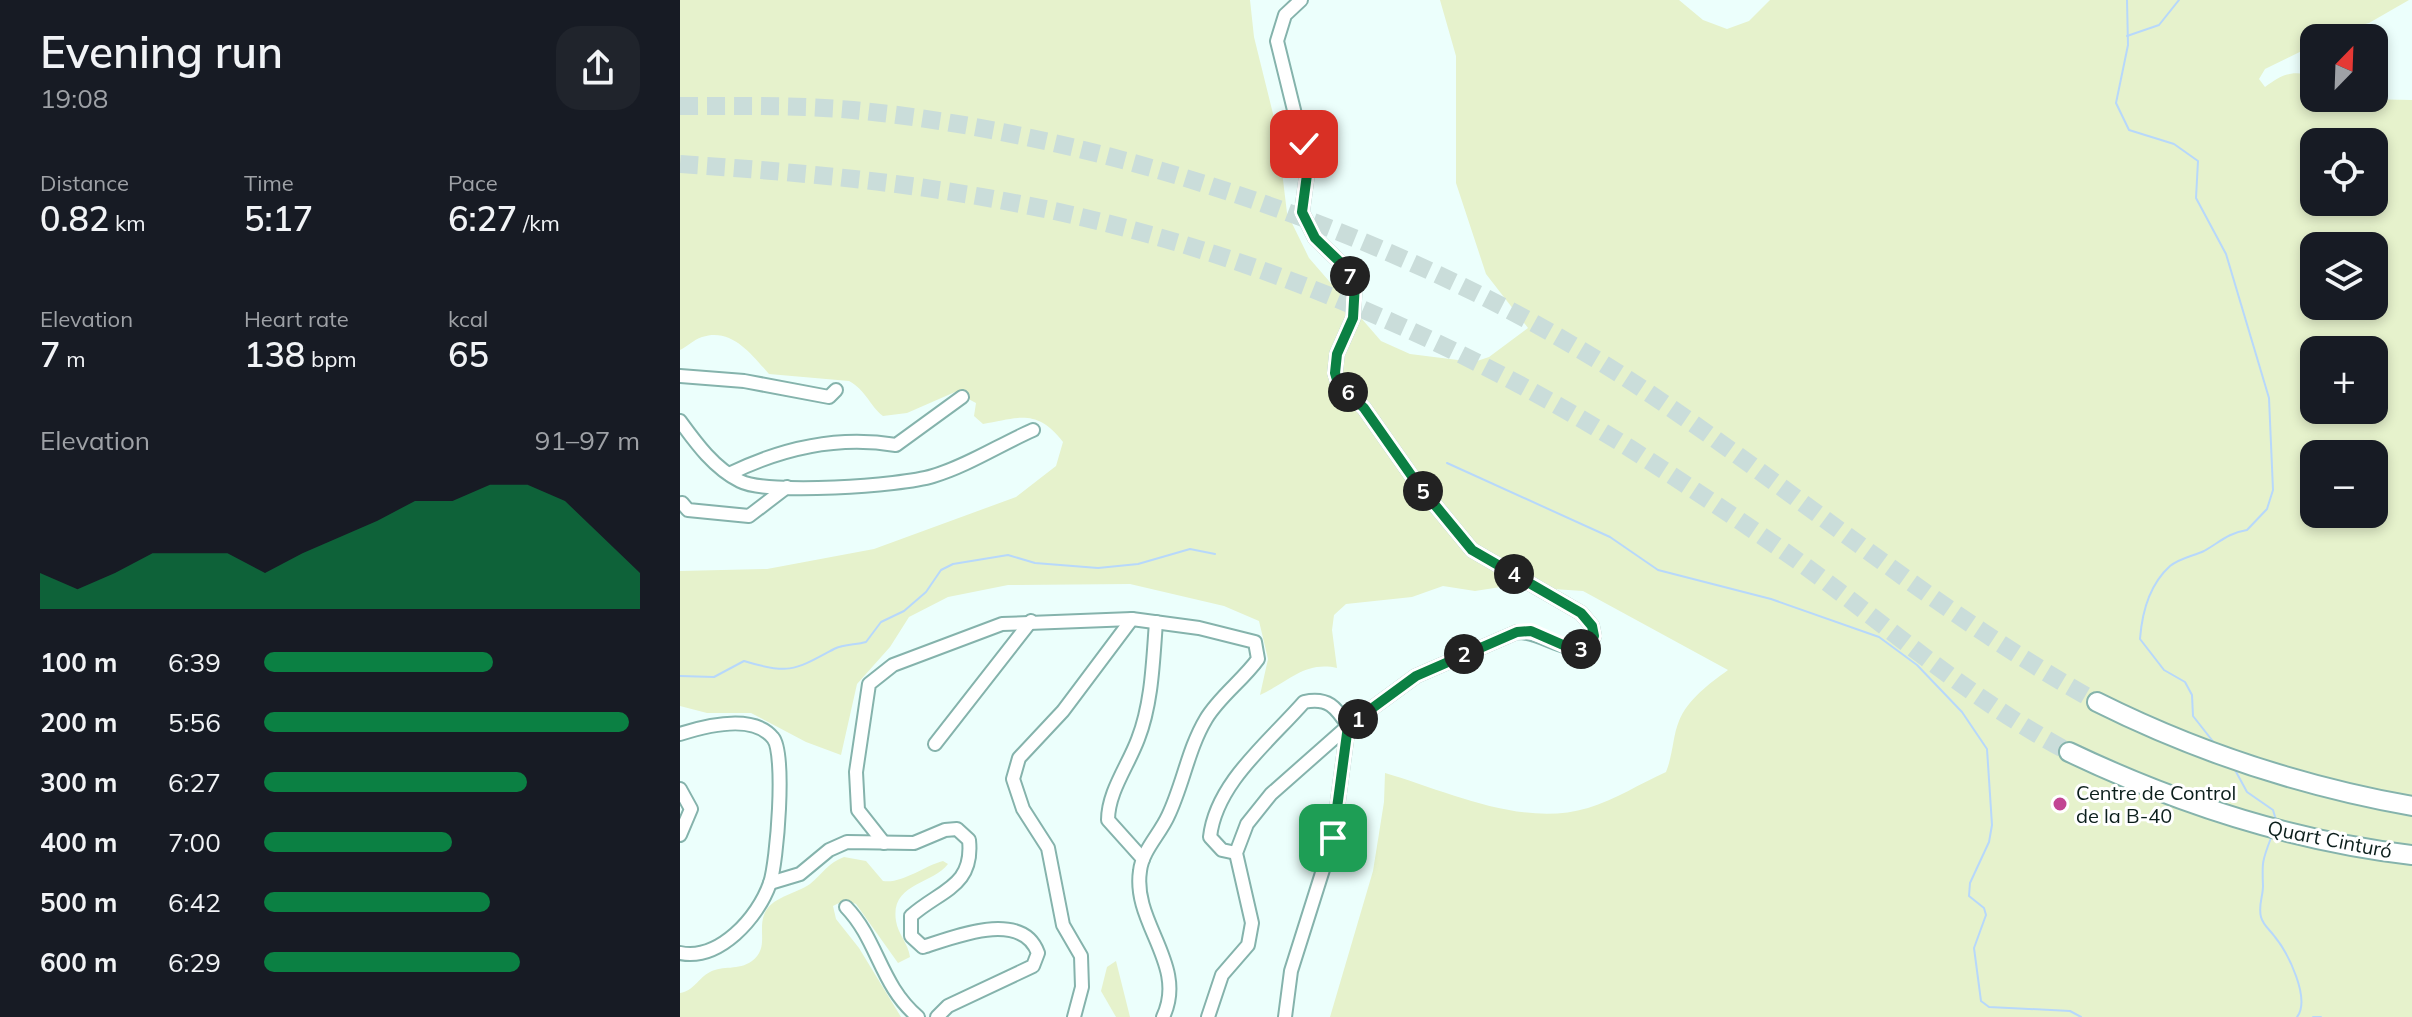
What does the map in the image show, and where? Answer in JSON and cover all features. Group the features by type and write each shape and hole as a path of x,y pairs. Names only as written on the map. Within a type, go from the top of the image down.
{"highway":[{"path":"2097,702 2231,762 2339,793 2412,806"},
{"name":"Quart Cinturó","path":"2069,752 2202,808 2345,845 2412,855"}],"street":[{"path":"1208,1017 1222,975 1248,945 1252,923 1236,853 1247,824 1271,794 1348,726 1416,676 1500,638 1531,631 1570,648 1580,649 1589,646 1594,636 1592,626 1581,613 1472,550 1416,482 1364,408 1338,383 1335,373 1337,354 1353,318 1355,283 1344,266 1315,238 1302,212 1308,167 1277,41 1285,15 1301,0"},
{"path":"680,376 744,381 829,397 836,390"},
{"path":"729,474 765,456 818,444 860,439 896,445 962,397"},
{"path":"680,421 705,453 729,474 752,485 787,487 874,485 933,476 1033,430"},
{"path":"682,503 688,510 749,516 787,487"},
{"path":"1074,1017 1082,987 1081,956 1063,925 1048,848 1023,809 1013,779 1019,758 1063,711 1132,619"},
{"path":"884,843 858,810 856,772 869,684 893,665 1002,624 1031,621 1132,619 1199,628 1255,642 1258,659 1207,716 1168,817 1143,859 1140,871 1144,912 1160,941 1172,993 1163,1017"},
{"path":"935,744 1031,621"},
{"path":"1143,859 1108,820 1108,806 1139,737 1151,680 1156,622"},
{"path":"1236,853 1222,850 1210,837 1213,814 1236,779 1304,702 1320,699 1336,707 1348,726 1333,838 1291,971 1285,1017"},
{"path":"680,734 706,725 743,724 767,731 776,740 782,781 770,883 746,923 723,944 694,956 680,953"},
{"path":"680,789 691,809 680,835"},
{"path":"770,883 800,874 829,850 847,842 914,843 945,830 957,829 969,840 971,857 959,883 911,916 911,936 923,947 999,929 1022,933 1034,941 1038,953 1033,966 948,1006 937,1017"},
{"path":"846,907 862,926 873,955 895,994 918,1017"}],"green space":[{"path":"680,0 1250,0 1254,37 1277,130 1287,213 1309,258 1381,341 1410,354 1474,362 1489,357 1528,328 1486,274 1456,183 1456,56 1440,0 1679,0 1703,20 1727,29 1749,21 1770,0 2409,0 2365,24 2300,24 2300,52 2265,69 2259,79 2265,87 2288,74 2300,73 2300,112 2388,112 2388,100 2412,100 2412,1017 1330,1017 1373,871 1384,802 1385,773 1485,805 1537,814 1563,813 1598,805 1666,772 1683,713 1700,692 1728,670 1583,591 1507,586 1475,591 1443,586 1412,597 1346,604 1334,615 1332,630 1337,668 1315,667 1306,670 1260,695 1268,659 1259,621 1224,606 1130,584 1008,585 948,597 909,617 890,647 857,684 841,755 806,742 751,713 707,713 680,706 680,571 767,569 874,549 1016,497 1056,466 1063,442 1054,431 1035,420 1017,418 983,424 974,416 976,403 955,392 907,413 883,416 849,381 769,374 732,339 713,335 696,340 680,350"},
{"path":"844,857 866,861 883,881 905,877 943,861 948,864 899,899 896,921 910,957 898,963 856,904 845,900 833,906 836,919 859,948 901,1017 680,1017 680,993 689,990 710,972 752,961 762,945 762,921 767,909 810,884"},
{"path":"1116,961 1130,1017 1116,1017 1101,991 1107,967"}],"waterway":[{"path":"2127,0 2128,45 2116,103 2129,130 2174,144 2198,161 2196,198 2226,254 2269,398 2273,490 2267,509 2247,530 2170,566 2152,590 2141,629 2140,639 2164,670 2185,682 2192,695 2193,716 2215,744"},
{"path":"2127,36 2159,25 2179,0"},
{"path":"1447,463 1610,537 1658,570 1771,599 1879,637 1917,665 1962,712 1987,749 1992,825 1989,842 1970,883 1969,896 1984,908 1986,915 1974,948 1981,1001 1989,1007 2070,1011 2081,1017"},
{"path":"680,676 714,677 744,661 772,668 791,668 838,647 866,642 881,622 904,611 926,592 941,570 953,564 1008,555 1035,563 1098,568 1138,564 1190,549 1215,554"},
{"path":"2234,768 2247,792 2273,810 2276,820"},
{"path":"2271,838 2263,862 2260,913 2296,976 2301,999 2297,1017"},
{"path":"2313,1017 2321,1017"}],"tunnel":[{"path":"680,106 853,110 952,123 1053,143 1155,169 1256,201 1356,239 1452,281 1544,329 1629,380 1976,628 2097,702"},
{"path":"680,164 853,179 1025,205 1183,244 1339,300 1489,369 1631,449 1798,561 1964,686 2069,752"}],"place":[{"name":"Centre de Control de la B-40","path":"2060,804"}],"route":[{"path":"1304,144 1308,167 1302,212 1315,238 1344,266 1355,283 1353,318 1337,354 1335,373 1338,383 1380,427 1416,482 1472,550 1581,613 1592,626 1594,636 1589,646 1580,649 1570,648 1531,631 1500,638 1416,676 1348,726 1333,838"}]}
